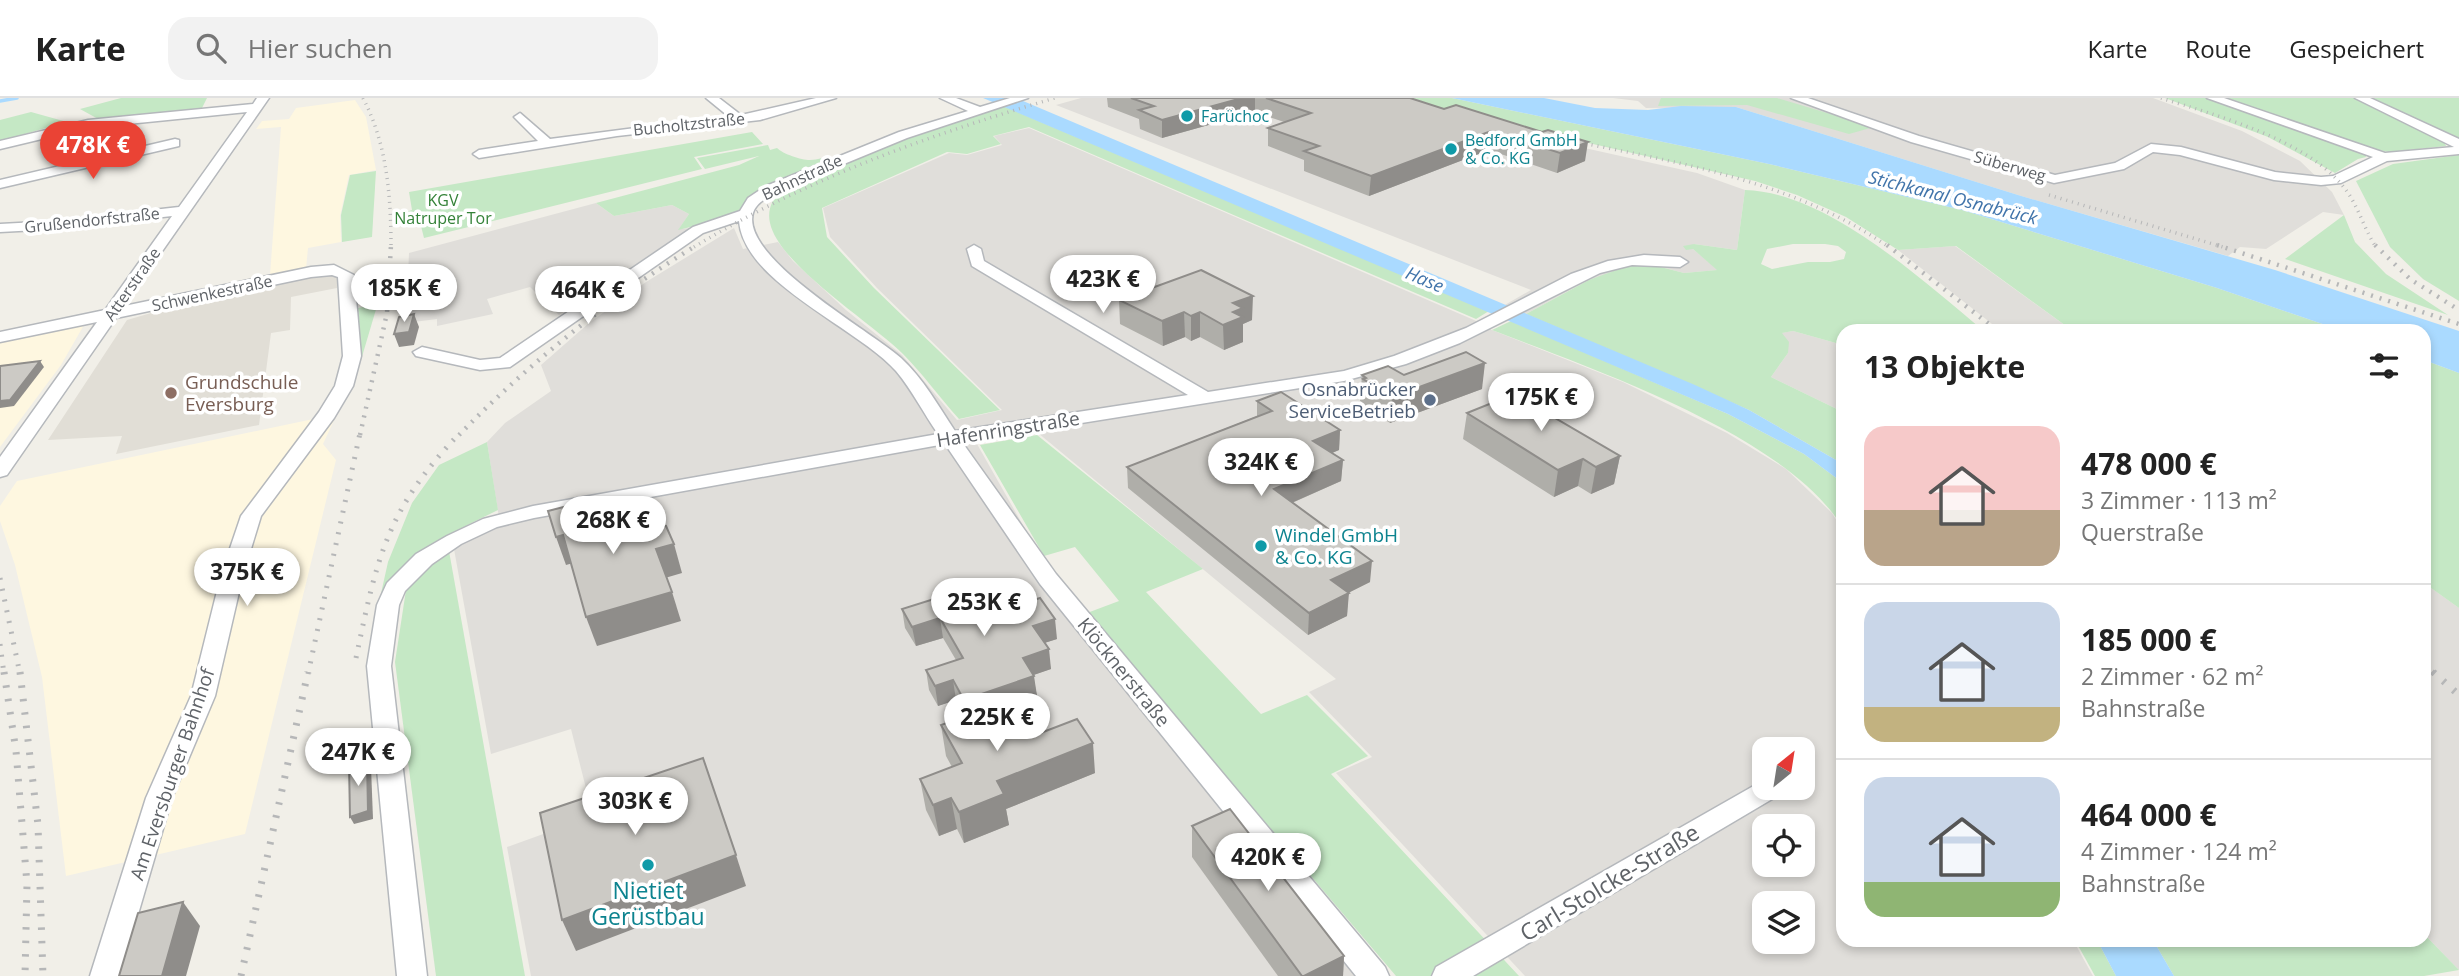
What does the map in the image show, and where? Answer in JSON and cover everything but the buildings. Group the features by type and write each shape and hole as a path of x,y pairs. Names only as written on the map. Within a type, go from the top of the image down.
{"street":[{"path":"712,98 739,119"},
{"name":"Bucholtzstraße","path":"479,154 626,131 739,119 830,98"},
{"path":"946,98 976,110"},
{"name":"Bahnstraße","path":"422,352 480,365 504,363 698,230 745,214 761,195 791,179 891,139 976,110 1022,98"},
{"name":"Süberweg","path":"1797,98 1915,139 2054,179 2119,166 2151,148 2181,151 2274,176 2309,181 2336,180 2384,157 2459,150"},
{"name":"Süberweg","path":"2213,98 2384,157"},
{"path":"2361,98 2459,144"},
{"path":"0,145 88,124 260,103"},
{"name":"Atterstraße","path":"0,471 260,103"},
{"path":"71,117 88,124"},
{"path":"520,117 547,143"},
{"path":"0,184 175,144"},
{"name":"Grußendorfstraße","path":"0,228 183,211"},
{"name":"Klöcknerstraße","path":"745,214 746,230 770,264 808,298 882,349 902,368 1048,579 1374,976"},
{"path":"0,243 16,228"},
{"path":"974,249 977,262 1206,398"},
{"name":"Hafenringstraße","path":"412,976 379,666 388,605 395,588 424,559 454,540 509,516 949,438 1318,381 1385,366 1493,321 1581,276 1631,260 1680,262"},
{"name":"Schwenkestraße","path":"0,337 311,272 342,272"},
{"name":"Am Eversburger Bahnhof","path":"105,976 159,798 203,696 232,575 251,516 327,414 344,386 352,356 346,275 342,272"},
{"name":"Carl-Stolcke-Straße","path":"1447,976 1752,798"}],"shaded area":[{"path":"1081,98 1380,98 1454,119 1697,173 1745,190 1737,250 1694,244 1693,249 1718,270 1684,273 1649,264 1589,280 1526,314 1503,306 1531,290 1056,105"},
{"path":"1613,98 2153,98 2242,131 2300,161 2332,192 2344,215 2323,212 2266,249 2240,247 2228,256 2018,195 1736,107 1646,108 1638,101"},
{"path":"355,100 366,117 376,170 349,175 340,216 341,242 308,248 306,269 270,275 281,127 256,129 262,121 289,119 296,108"},
{"path":"1029,128 1492,330 1623,382 1727,433 1786,469 1836,520 1836,947 2077,947 2093,976 1525,976 1336,773 1372,757 1309,692 1336,679 1038,433 977,444 1041,557 1085,614 1390,976 531,976 507,847 593,816 571,729 491,754 454,549 477,534 500,524 487,442 505,423 551,391 541,365 589,323 646,282 734,228 743,249 778,242 793,261 846,310 902,355 957,420 1002,410 877,288 830,237 823,208 949,153 967,155 1002,145 994,136"},
{"path":"596,203 614,216 672,205 689,214 679,229 691,228 559,315 530,287 487,299 493,314 437,326 437,319 406,323 409,253"},
{"path":"1955,246 2063,324 1992,324 1898,250"},
{"name":"Grundschule Eversburg","path":"328,273 337,277 337,288 291,297 290,330 271,333 259,425 116,454 122,436 48,440 127,320 206,297"},
{"path":"84,325 61,365 0,447 0,343"},
{"path":"1793,331 1836,343 1836,409 1771,377 1788,353 1781,333"},
{"path":"337,414 323,444 336,460 245,834 66,876 42,677 15,565 0,521 0,506 17,481"},
{"path":"2431,588 2459,608 2459,970 2431,941"}],"green space":[{"path":"121,98 207,98 201,110 100,120 80,109"},
{"path":"1391,98 1452,98 1769,164 1962,210 2217,288 2322,324 2063,324 1956,246 1898,250 1846,217 1797,195 1755,181"},
{"path":"1661,98 1777,98 1874,127 1849,134 1747,105 1658,106"},
{"path":"2165,98 2356,98 2444,142 2446,146 2389,152 2364,147 2366,157 2335,173 2268,137"},
{"path":"2369,98 2459,98 2459,138"},
{"path":"1003,106 1489,311 1476,319 1029,127 993,136 1001,144 967,154 947,152 822,208 827,237 874,288 1000,410 959,419 903,354 828,293 790,257 777,239 769,214 775,197 782,190 908,137"},
{"path":"31,112 67,122 0,141 0,120"},
{"name":"KGV Natruper Tor","path":"752,132 763,144 694,157 702,169 424,238 420,222 406,212 412,210 409,192"},
{"path":"768,145 770,150 777,148 802,159 839,159 791,179 745,214 678,230 689,214 672,205 614,216 596,203 739,165 759,156 705,169 697,158"},
{"path":"2459,155 2459,301 2423,279 2390,247 2356,181 2393,164"},
{"path":"376,171 372,237 342,242 341,215 350,175"},
{"path":"1745,190 1776,195 1808,206 1872,242 1976,324 1836,324 1836,343 1793,331 1782,333 1789,342 1788,353 1771,377 1836,409 1836,460 1749,410 1526,314 1589,280 1630,265 1649,264 1684,273 1717,270 1693,249 1686,250 1683,246 1694,244 1737,250","holes":["1793,244 1825,244 1838,246 1846,252 1844,259 1830,262 1808,262 1772,269 1761,264 1767,249"]},
{"path":"2344,215 2355,242 2386,274 2448,315 2285,259"},
{"path":"370,303 377,306 361,360 358,308 369,306"},
{"path":"1511,321 1728,414 1804,454 1836,478 1836,519 1816,494 1779,463 1734,435 1632,385 1492,330"},
{"path":"2431,363 2459,373 2459,608 2431,588"},
{"path":"1037,435 1203,569 1146,592 1261,714 1307,695 1368,756 1331,774 1519,976 1396,976 1087,613 1119,601 1075,547 1044,556 980,445"},
{"path":"487,442 498,510 462,528 419,555 380,598 388,562 412,503 439,465"},
{"path":"449,551 525,976 436,976 395,662 406,590 417,575"},
{"path":"2431,941 2459,970 2424,976 2174,976 2157,947 2431,947"},
{"path":"2079,947 2101,947 2116,976 2095,976"}],"water":[{"name":"Hase","path":"983,98 1016,98 1695,385 1749,410 1836,460 1836,478 1804,454 1728,414"},
{"name":"Stichkanal Osnabrück","path":"1452,98 1544,98 1595,108 1648,110 1681,106 1736,107 2018,195 2275,270 2459,331 2459,373 2431,363 2431,324 2322,324 2217,288 1962,210 1769,164"},
{"path":"2101,947 2157,947 2174,976 2116,976"}],"waterway":[{"path":"0,101 17,98"}],"railway":[{"path":"363,98 378,134 386,171 391,246"},
{"path":"694,247 780,200 869,161 961,127 1055,98"},
{"path":"2161,98 2261,132 2310,157 2330,172 2346,190 2376,247"},
{"path":"1568,140 1735,177 1775,190 1852,224 1889,247"},
{"path":"2049,195 2223,247"},
{"path":"459,435 513,382 602,309 697,245"},
{"path":"1887,245 1989,324"},
{"path":"2217,245 2459,324"},
{"path":"2375,245 2410,279 2459,310"},
{"path":"360,435 387,313 391,246"},
{"path":"308,674 360,433"},
{"path":"356,658 371,591 388,537 415,487 460,433"},
{"path":"0,578 20,674"},
{"path":"0,644 4,674"},
{"path":"2431,670 2435,674"},
{"path":"4,672 16,751 27,884 25,976"},
{"path":"20,672 38,825 43,976"},
{"path":"241,976 308,672"},
{"path":"2433,672 2459,695"}],"place":[{"name":"Farüchoc","path":"1187,116"},
{"name":"Bedford GmbH & Co. KG","path":"1451,149"},
{"name":"Grundschule Eversburg","path":"171,393"},
{"name":"Osnabrücker ServiceBetrieb","path":"1430,400"},
{"name":"Windel GmbH & Co. KG","path":"1261,546"},
{"name":"Nietiet Gerüstbau","path":"648,865"}]}
